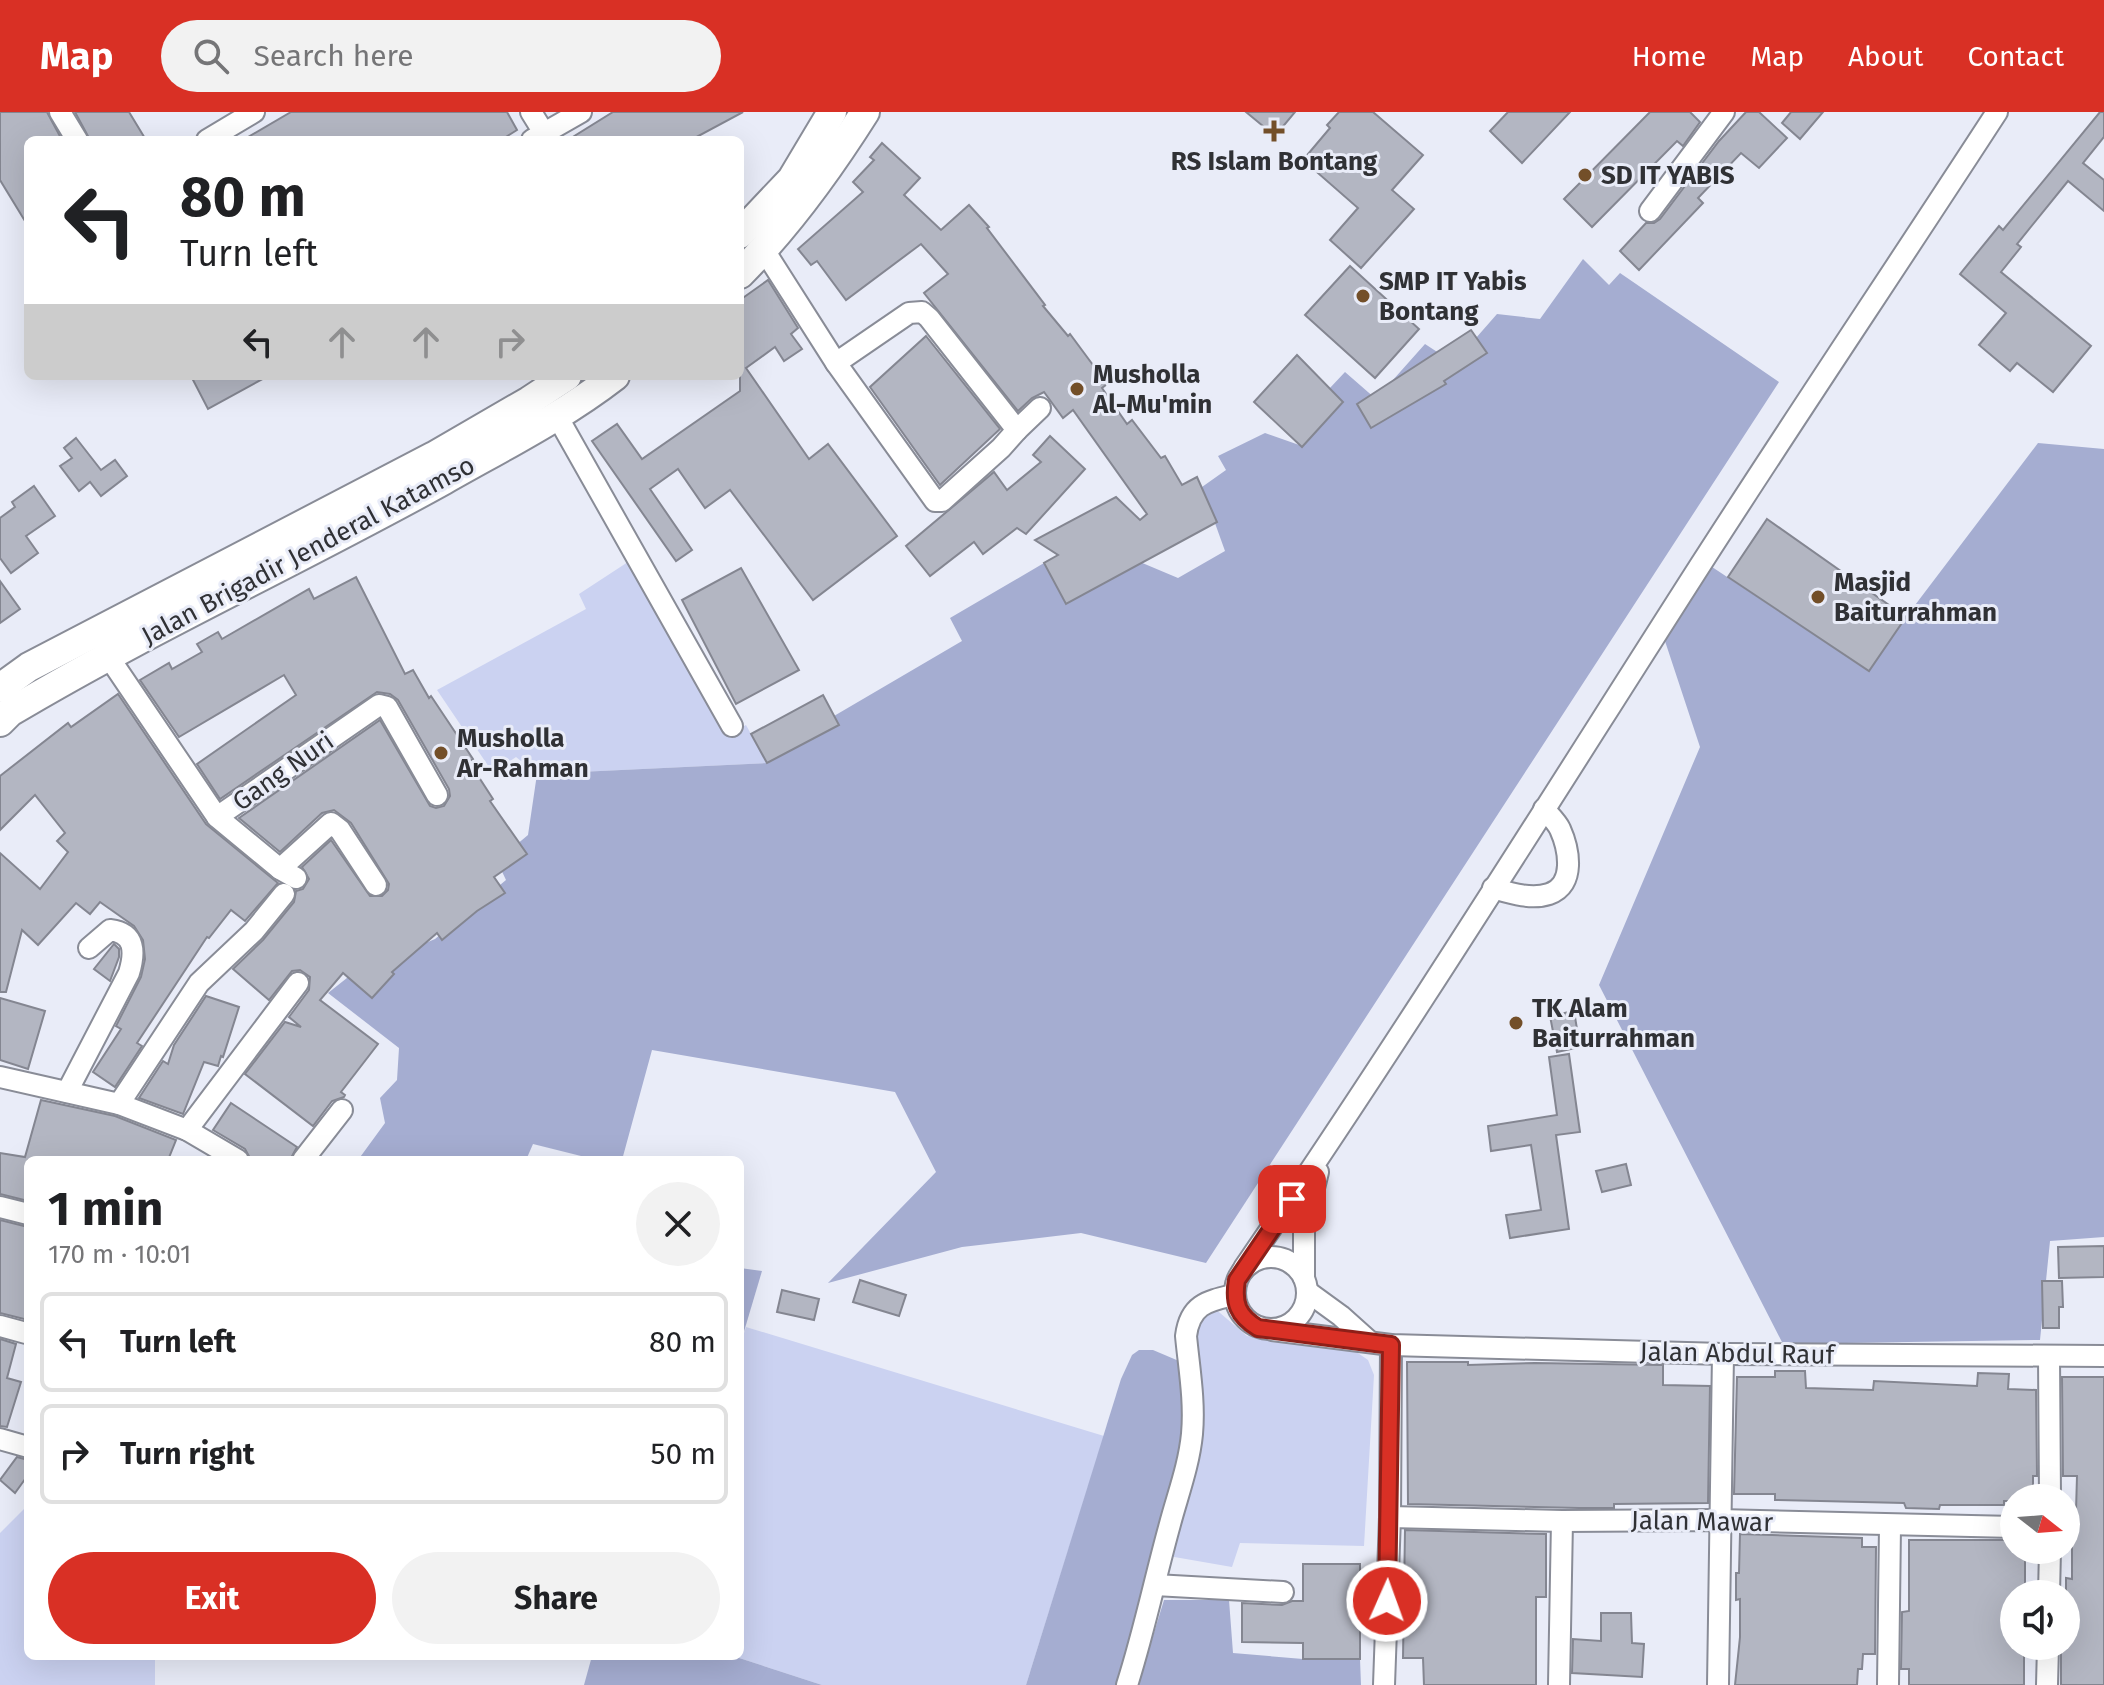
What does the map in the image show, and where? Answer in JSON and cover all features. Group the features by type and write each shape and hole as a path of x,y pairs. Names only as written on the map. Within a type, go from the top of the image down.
{"main road":[{"path":"744,230 792,179 832,112"},
{"path":"744,270 764,250 833,163 865,112"},
{"name":"Jalan Brigadir Jenderal Katamso","path":"0,688 43,659 434,456 561,380"},
{"name":"Jalan Brigadir Jenderal Katamso","path":"0,722 10,712 108,656 406,501 557,416 609,380"}],"street":[{"path":"60,112 75,136"},
{"path":"214,136 254,112"},
{"path":"531,112 538,136"},
{"path":"540,136 581,112"},
{"path":"1650,211 1724,112"},
{"path":"1324,1153 1304,1228 1305,1306 1298,1319 1286,1327 1272,1330 1258,1328 1237,1309 1234,1295 1244,1268 1324,1153 1744,497 1997,112"},
{"path":"764,250 836,363 935,501 942,501 1040,408"},
{"path":"836,363 909,313 922,312 1017,430"},
{"path":"557,416 732,726"},
{"name":"Gang Nuri","path":"108,656 217,817 379,705 387,707 437,795"},
{"path":"1493,888 1534,896 1550,894 1561,886 1569,860 1559,827 1544,809"},
{"path":"217,817 287,880"},
{"path":"119,1104 199,983 254,931 287,880 331,823 340,830 376,885"},
{"path":"67,1092 129,973 134,952 128,938 110,930 89,948"},
{"path":"187,1130 298,983"},
{"path":"0,1077 119,1104 187,1130 231,1156"},
{"path":"306,1156 342,1110"},
{"path":"0,1207 24,1213"},
{"path":"1244,1268 1256,1260 1270,1257 1284,1259 1296,1266 1306,1285 1370,1342"},
{"path":"1127,1685 1188,1463 1193,1397 1187,1325 1206,1301 1234,1295"},
{"path":"0,1326 24,1332"},
{"name":"Jalan Abdul Rauf","path":"1272,1330 1391,1345 1723,1354 2104,1356"},
{"path":"1384,1685 1390,1517 1391,1345"},
{"path":"1718,1685 1723,1354"},
{"path":"2049,1357 2050,1484"},
{"path":"0,1439 24,1446"},
{"name":"Jalan Mawar","path":"1390,1517 2000,1527"},
{"path":"1559,1685 1562,1521"},
{"path":"1888,1685 1890,1526"},
{"path":"1155,1585 1283,1592"},
{"path":"2047,1685 2048,1660"}],"shaded area":[{"path":"1583,259 1609,285 1620,273 1779,382 1206,1263 1081,1233 962,1247 828,1283 936,1172 895,1092 652,1050 623,1156 581,1156 533,1144 528,1156 361,1156 385,1123 380,1098 397,1080 399,1048 328,993 352,974 435,939 506,880 497,861 528,835 537,774 767,763 838,725 834,716 962,641 950,618 1044,563 1066,604 1140,562 1178,578 1225,551 1202,487 1226,470 1218,456 1265,433 1302,446 1343,403 1329,389 1345,372 1376,399 1425,344 1454,363 1497,314 1540,319"},
{"path":"2038,443 2104,449 2104,1237 2050,1241 2040,1340 1783,1344 1599,985 1700,747 1662,632 1703,561 1869,671 1906,617"},
{"path":"631,560 729,734 746,725 767,763 537,774 516,757 493,773 437,690 586,609 579,594"},
{"path":"744,1269 762,1271 744,1332"},
{"path":"1206,1301 1247,1336 1355,1351 1368,1360 1374,1375 1364,1546 1240,1543 1232,1567 1163,1555 1186,1336"},
{"path":"746,1327 1104,1436 1026,1685 822,1685 744,1660"},
{"path":"1139,1350 1153,1350 1186,1364 1193,1397 1127,1685 1026,1685 1121,1379 1132,1355"},
{"path":"24,1509 24,1660 155,1660 155,1685 0,1685 0,1533"},
{"path":"1164,1600 1229,1600 1233,1653 1303,1659 1360,1659 1361,1685 1138,1685"},
{"path":"591,1660 744,1660 822,1685 584,1685"}],"building":[{"path":"0,112 47,112 60,136 24,136 24,219 0,180"},
{"path":"75,112 129,112 144,136 88,136"},
{"path":"291,112 507,112 517,130 507,136 250,136"},
{"path":"613,112 743,112 698,136 574,136"},
{"path":"1246,112 1295,112 1275,136"},
{"path":"1339,112 1373,112 1423,155 1392,190 1414,209 1361,268 1330,240 1358,208 1303,160"},
{"path":"1508,112 1570,112 1522,163 1490,131"},
{"path":"1650,112 1690,112 1700,122 1683,146 1677,141 1592,227 1564,199"},
{"path":"1746,112 1759,112 1787,138 1759,168 1741,153 1698,198 1703,203 1639,270 1620,251 1646,223 1660,219 1719,141"},
{"path":"1791,112 1823,112 1800,139 1782,123"},
{"path":"2100,112 2104,112 2104,137 2083,163 2104,180 2104,211 2068,181 2017,244 2021,247 2001,272 2091,346 2053,392 2017,363 2010,371 1979,345 2006,313 1960,274 1999,226 2003,230"},
{"path":"882,143 920,178 904,195 941,230 969,205 989,227 1043,306 1068,336 1070,334 1107,384 1102,388 1127,424 1132,420 1161,458 1165,456 1182,485 1197,477 1217,522 1066,604 1044,563 1058,555 1035,540 1116,497 1140,520 1147,514 1073,410 1063,418 1044,392 1018,411 924,293 948,274 921,244 846,300 817,261 811,265 798,249 863,192 853,182 874,160 870,157"},
{"path":"1350,266 1419,329 1375,378 1305,315"},
{"path":"768,280 798,328 791,334 802,349 784,361 775,347 746,368 809,459 828,444 897,536 813,600 730,490 705,508 678,469 650,489 692,550 676,561 592,441 617,424 642,459 740,391 740,380 744,380 744,297"},
{"path":"1471,330 1487,353 1444,381 1446,384 1371,428 1357,404"},
{"path":"926,336 1000,429 940,485 870,387"},
{"path":"1297,355 1343,402 1302,447 1254,402"},
{"path":"193,380 261,380 208,409"},
{"path":"1050,436 1085,469 1026,534 1017,528 983,554 974,542 930,576 906,546 994,472 1007,490 1041,462 1033,455"},
{"path":"76,438 101,470 115,460 127,476 101,496 90,482 79,491 60,466 72,458 64,448"},
{"path":"34,486 55,516 26,536 38,553 11,573 0,558 0,518 15,507 12,502"},
{"name":"Masjid Baiturrahman","path":"1767,519 1906,617 1869,671 1728,577"},
{"path":"741,568 799,670 736,704 682,600"},
{"path":"356,577 405,674 413,670 429,698 431,696 473,759 469,762 493,799 490,801 527,854 494,877 505,893 442,940 437,933 392,972 394,974 372,998 343,973 320,1000 378,1044 341,1092 344,1097 332,1101 313,1126 245,1074 285,1022 301,1027 289,1017 309,990 310,977 300,970 292,971 269,1000 233,969 263,940 294,902 296,891 303,889 309,879 302,867 331,840 370,896 382,896 389,884 351,823 334,810 322,813 280,852 239,818 380,720 430,806 444,806 450,796 449,789 398,700 390,694 377,692 220,799 197,764 296,695 284,675 179,737 140,680 169,663 172,669 202,652 197,644 218,632 222,639 309,589 314,599"},
{"path":"0,581 20,609 0,623"},
{"path":"118,694 206,824 278,883 245,921 231,910 207,937 137,1043 142,1046 115,1087 93,1072 121,1029 116,1026 141,977 145,959 143,940 134,926 100,902 90,914 76,903 38,945 22,930 6,992 0,992 0,853 40,889 68,852 57,841 65,833 35,795 0,830 0,776 68,723 71,727"},
{"path":"823,695 839,725 767,763 751,734"},
{"path":"114,944 119,949 119,957 110,981 94,969"},
{"path":"206,996 239,1007 218,1066 204,1062 183,1114 139,1098 163,1061 168,1064 174,1045"},
{"path":"0,998 45,1011 28,1069 0,1060"},
{"path":"1574,1011 1580,1047 1557,1052 1550,1016"},
{"path":"1569,1054 1580,1132 1556,1135 1569,1229 1510,1238 1506,1215 1541,1210 1531,1145 1491,1151 1488,1126 1557,1115 1549,1057"},
{"path":"41,1100 115,1116 176,1140 170,1156 25,1156"},
{"path":"231,1103 297,1147 292,1156 249,1156 245,1149 213,1130"},
{"path":"0,1153 24,1157 24,1200 0,1194"},
{"path":"1626,1164 1631,1185 1602,1192 1596,1171"},
{"path":"0,1220 24,1226 24,1319 0,1313"},
{"path":"2104,1246 2104,1277 2059,1278 2058,1247"},
{"path":"860,1280 906,1295 899,1316 853,1302"},
{"path":"2042,1281 2062,1281 2063,1307 2059,1307 2059,1328 2043,1328"},
{"path":"782,1290 819,1299 814,1320 777,1312"},
{"path":"0,1339 16,1344 7,1378 21,1382 7,1427 0,1426"},
{"path":"1407,1362 1663,1365 1663,1385 1710,1386 1708,1503 1614,1504 1614,1508 1408,1504"},
{"path":"1775,1371 1805,1371 1806,1388 1873,1390 1874,1381 1977,1386 1978,1373 2009,1374 2008,1389 2036,1390 2037,1476 2033,1476 2033,1484 2000,1484 2000,1505 1940,1505 1939,1509 1906,1508 1904,1503 1775,1500 1775,1494 1734,1494 1737,1377 1775,1377"},
{"path":"2062,1377 2104,1377 2104,1685 2061,1685 2061,1660 2080,1660 2080,1580 2066,1580 2066,1578 2072,1579 2072,1564 2080,1564 2080,1484 2077,1484 2077,1476 2063,1476"},
{"path":"17,1457 24,1459 24,1481 15,1493 0,1480"},
{"path":"1405,1530 1546,1534 1546,1597 1536,1597 1536,1685 1424,1685 1423,1658 1403,1658"},
{"path":"1740,1534 1862,1538 1862,1547 1876,1547 1875,1654 1863,1654 1857,1685 1735,1685 1740,1637 1736,1573 1739,1573"},
{"path":"1909,1540 2000,1540 2000,1564 2025,1564 2025,1580 2000,1580 2000,1660 2024,1660 2024,1685 1909,1685 1909,1669 1901,1669 1902,1612 1909,1611"},
{"path":"1303,1564 1360,1564 1360,1659 1303,1659 1303,1643 1242,1642 1242,1603 1282,1605 1303,1601"},
{"path":"1601,1613 1631,1613 1632,1643 1644,1644 1642,1677 1572,1673 1573,1639 1601,1641"}],"place":[{"name":"RS Islam Bontang","path":"1274,131"},
{"name":"SD IT YABIS","path":"1585,175"},
{"name":"SMP IT Yabis Bontang","path":"1363,296"},
{"name":"Musholla Al-Mu'min","path":"1077,389"},
{"name":"Masjid Baiturrahman","path":"1818,597"},
{"name":"Musholla Ar-Rahman","path":"441,753"},
{"name":"TK Alam Baiturrahman","path":"1516,1023"}],"route":[{"path":"1292,1199 1237,1280 1234,1295 1237,1309 1258,1328 1391,1345 1387,1601"}]}
